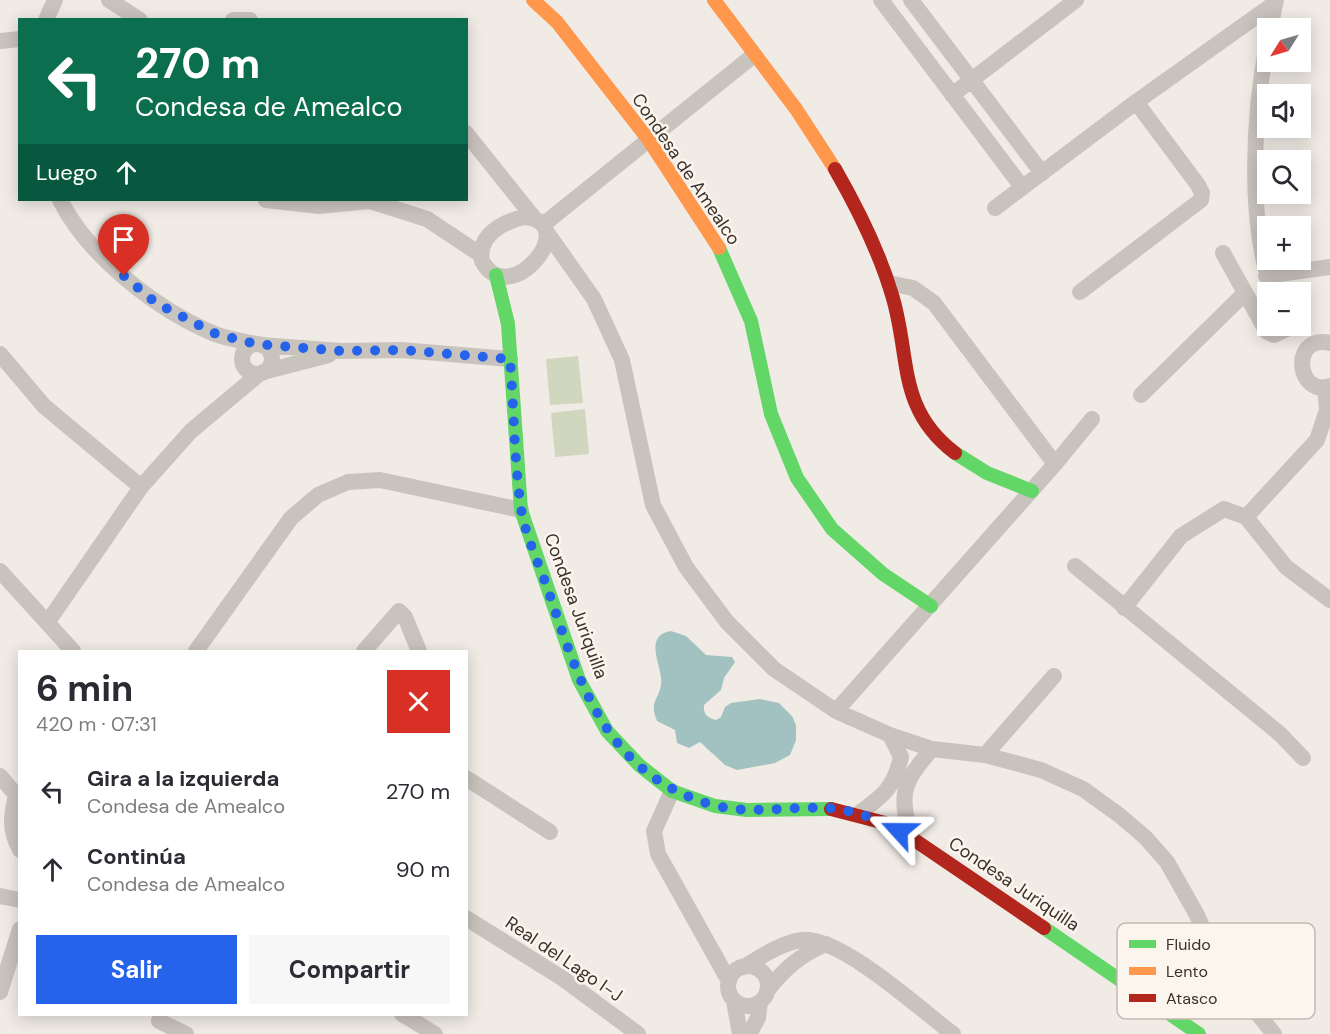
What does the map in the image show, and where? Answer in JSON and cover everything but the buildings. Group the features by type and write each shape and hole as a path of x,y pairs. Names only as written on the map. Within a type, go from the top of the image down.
{"street":[{"path":"47,18 55,0"},
{"path":"109,0 137,18"},
{"name":"Condesa de Amealco","path":"533,0 556,22 648,139 717,244 751,321 771,414 797,478 832,529 883,574 931,606"},
{"path":"714,0 821,147 857,210 889,283 909,391 925,423 950,451 975,468 1032,490"},
{"path":"881,0 1022,187"},
{"path":"911,0 1042,173"},
{"path":"952,95 1076,0"},
{"path":"1272,18 1276,2"},
{"path":"995,208 1136,102 1276,2"},
{"path":"0,41 18,39"},
{"path":"542,225 754,55"},
{"path":"1261,72 1256,149 1258,230 1269,282"},
{"path":"1080,292 1201,200 1202,193 1198,185 1136,102"},
{"path":"468,135 542,225 594,299 622,360 653,505 686,567 727,622 774,669 836,711 890,735 932,749 985,755 1041,770 1083,789 1145,837 1167,862 1201,923"},
{"path":"61,201 108,263 156,303 216,334 258,345 341,351 401,350 510,359"},
{"name":"Condesa Juriquilla","path":"275,201 319,206 370,201 427,219 481,255 488,270 496,275 508,324 521,510 579,680 607,731 639,765 672,791 715,806 747,810 827,808 858,814 885,823 1117,978"},
{"path":"481,255 489,236 503,223 525,217 542,225"},
{"path":"496,275 510,276 530,267 544,248 542,225"},
{"path":"1223,253 1257,314"},
{"path":"1266,276 1330,267"},
{"path":"889,283 913,288 934,303 1055,464"},
{"path":"1141,395 1245,293"},
{"path":"216,334 252,370"},
{"path":"1246,517 1327,427 1328,387 1311,384 1306,378 1302,371 1302,356 1291,336"},
{"path":"1302,356 1310,346 1323,342 1330,343"},
{"path":"47,623 141,487 191,431 226,400 252,370 271,361 269,351 258,345 246,349 252,370"},
{"path":"252,370 341,351"},
{"path":"0,354 44,405 141,487"},
{"path":"836,711 931,606 1092,419"},
{"path":"197,650 291,518 318,495 348,482 380,480 521,510"},
{"path":"1124,608 1181,536 1224,509 1246,517 1286,567 1330,600"},
{"path":"1075,566 1280,734 1304,758"},
{"path":"0,571 72,650"},
{"path":"365,650 399,611 405,617 419,650"},
{"path":"985,755 1054,676"},
{"path":"858,814 882,796 896,779 901,757 890,735"},
{"path":"912,839 904,814 903,795 912,772 932,749"},
{"path":"0,776 18,796 10,819 14,840 18,847"},
{"path":"471,780 550,832"},
{"path":"672,791 654,831 658,854 729,981 730,995 734,1001 740,1034"},
{"path":"0,896 18,900"},
{"name":"Real del Lago I-J","path":"468,919 562,978 638,1034"},
{"path":"0,992 18,935"},
{"path":"729,981 732,974 788,943 805,940 826,944 850,955 953,1034"},
{"path":"734,1001 743,1006 752,1006 764,997 782,972 803,954 826,944"},
{"path":"744,967 751,966 762,973 768,984 758,1018 749,1034"},
{"path":"405,1016 435,1034"},
{"name":"Condesa Juriquilla","path":"1178,1019 1199,1034"},
{"path":"159,1023 186,1034"}],"green space":[{"path":"578,356 583,403 550,405 546,359"},
{"path":"585,409 589,454 555,457 551,413"}],"water":[{"path":"671,631 686,636 706,655 732,657 735,662 724,678 721,690 704,705 706,715 716,720 721,717 725,707 731,703 760,699 779,703 792,716 796,725 796,740 790,755 775,763 737,770 725,765 700,742 689,748 677,743 675,730 657,721 654,709 661,685 655,646 662,634"}],"traffic: fast":[{"path":"719,248 751,321 771,414 797,478 832,529 883,574 931,606"},
{"path":"496,275 508,324 521,510 579,680 607,731 639,765 672,791 715,806 747,810 831,809"},
{"path":"955,453 987,473 1032,491"},
{"path":"1044,928 1117,978"},
{"path":"1177,1019 1199,1034"}],"traffic: slow":[{"path":"533,0 557,22 648,139 719,248"},
{"path":"714,0 796,109 835,169"}],"traffic: jam":[{"path":"835,169 867,230 887,279 898,317 908,380 914,399 923,418 936,436 955,453"},
{"path":"831,809 885,823 913,839 1044,928"}],"route":[{"path":"124,276 156,303 216,334 256,344 341,351 401,350 510,359 521,510 579,680 607,731 639,765 672,791 715,806 747,810 827,808 858,814 885,823 899,831"}]}
